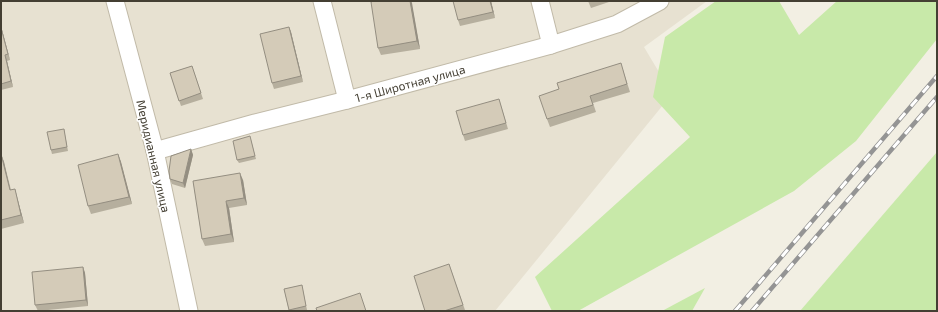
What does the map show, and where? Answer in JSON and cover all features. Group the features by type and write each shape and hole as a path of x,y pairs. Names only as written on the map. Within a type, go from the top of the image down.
{"street":[{"name":"Меридианная улица","path":"115,1 155,151 189,311"},
{"path":"322,1 347,100"},
{"path":"540,1 551,45"},
{"name":"1-я Широтная улица","path":"155,151 551,45 617,24 660,1"}],"shaded area":[{"path":"1,1 707,1 644,47 672,94 495,311 1,311"}],"green space":[{"path":"716,1 779,1 799,35 837,1 937,1 937,39 856,141 794,191 578,311 552,311 535,277 690,137 653,97 665,37"},
{"path":"937,152 937,311 800,311"},
{"path":"705,288 692,311 662,311"}],"building":[{"path":"410,1 417,41 378,48 371,2"},
{"path":"453,1 490,1 493,12 458,20"},
{"path":"289,27 301,76 272,83 260,34"},
{"path":"1,28 8,54 5,55 11,81 1,84"},
{"path":"621,63 627,84 590,96 593,105 547,119 539,96 559,89 557,83"},
{"path":"192,66 201,93 179,101 170,73"},
{"path":"499,99 506,123 463,135 456,111"},
{"path":"64,129 67,147 51,150 47,132"},
{"path":"250,136 255,156 237,160 233,141"},
{"path":"191,149 183,183 170,179 169,171 171,156"},
{"path":"1,154 10,190 15,189 21,215 1,220"},
{"path":"118,154 129,197 88,206 78,165"},
{"path":"240,173 244,198 226,201 231,234 202,239 193,181"},
{"path":"449,264 463,305 444,311 425,311 414,276"},
{"path":"83,267 86,300 35,305 32,272"},
{"path":"302,285 306,306 289,310 284,289"},
{"path":"360,293 366,311 317,311 316,308"}],"railway":[{"path":"735,311 937,76"},
{"path":"752,311 937,97"}]}
